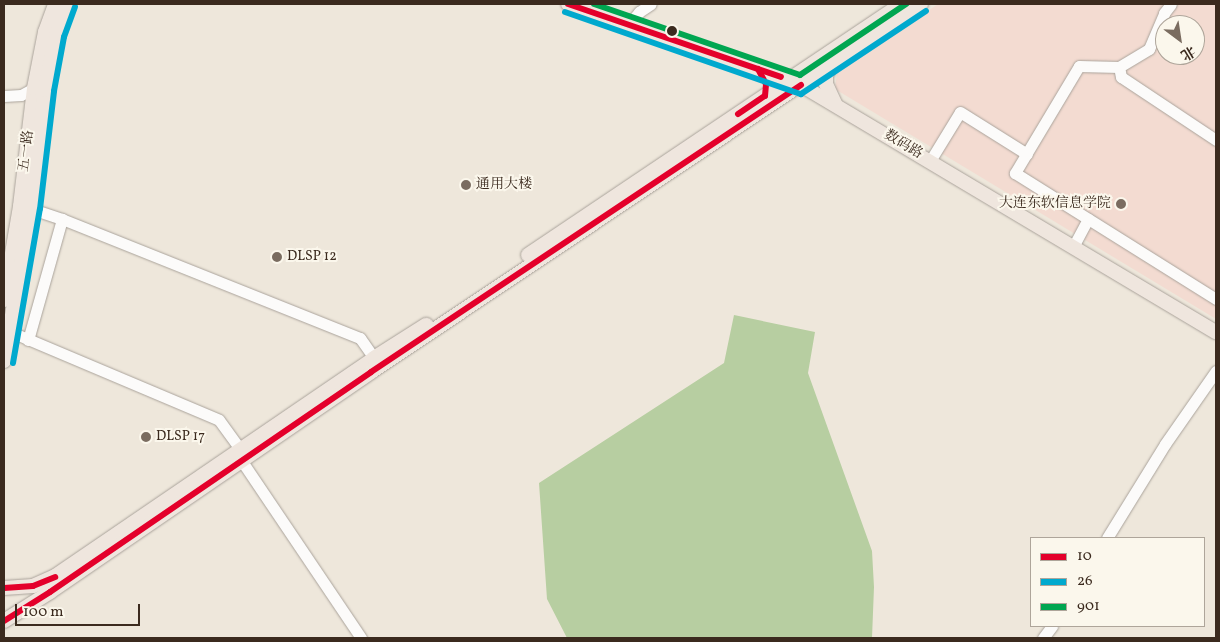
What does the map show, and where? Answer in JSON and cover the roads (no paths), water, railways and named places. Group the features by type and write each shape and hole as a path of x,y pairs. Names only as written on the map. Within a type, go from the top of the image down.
{"main road":[{"name":"五一路","path":"4,300 26,207 34,88 45,32 55,4"},
{"name":"五一路","path":"4,361 6,331 45,90 56,35 67,4"},
{"name":"数码路","path":"568,4 795,82 1216,332"},
{"path":"4,588 21,589 55,576 795,82 902,4"},
{"path":"4,621 50,592 374,358 453,307 765,96 832,65 921,4"},
{"path":"832,65 826,75 826,84 836,106"},
{"path":"758,69 766,84 765,96"}],"street":[{"path":"630,24 639,12 651,4"},
{"path":"1171,4 1164,13 1149,49 1119,68 1079,66 1015,174 1216,299"},
{"path":"1119,68 1121,77 1216,140"},
{"path":"4,96 21,95 34,88"},
{"path":"930,161 960,112 1027,154"},
{"path":"26,207 62,219 360,338 374,358"},
{"path":"28,340 62,219"},
{"path":"1073,247 1088,219"},
{"path":"6,331 219,420 239,454 361,638"},
{"path":"1108,537 1165,444 1216,371"},
{"path":"1043,638 1051,627"}],"place":[{"name":"通用大楼","path":"466,185"},
{"name":"大连东软信息学院","path":"1121,204"},
{"name":"DLSP 12","path":"277,257"},
{"name":"DLSP 17","path":"146,437"}]}
